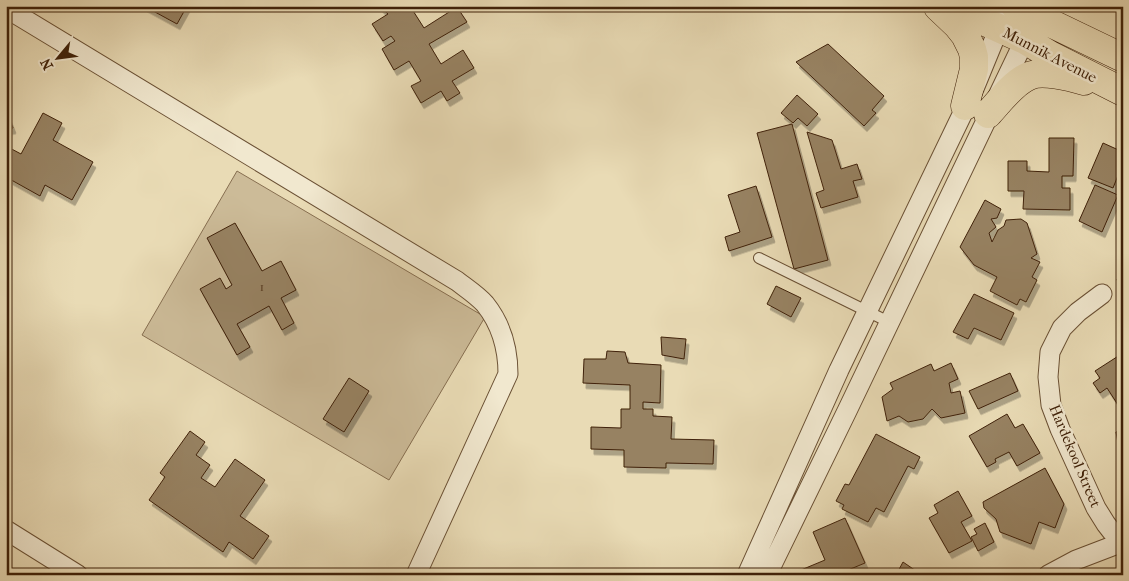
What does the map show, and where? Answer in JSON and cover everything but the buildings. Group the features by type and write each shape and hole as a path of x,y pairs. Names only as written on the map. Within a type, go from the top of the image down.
{"main road":[{"path":"937,6 957,25 972,49 977,110 1029,76 1040,74 1078,79 1123,93"},
{"name":"Munnik Avenue","path":"950,6 1004,18 1025,40 1123,93"},
{"name":"Munnik Avenue","path":"1025,11 1121,56"}],"street":[{"path":"6,8 457,281 484,303 496,320 504,340 508,359 508,374 416,575"},
{"path":"747,575 867,312 977,110 1025,40 1025,11"},
{"path":"767,575 889,322 977,110 971,96 1004,18"},
{"name":"Hardekool Street","path":"1102,294 1078,312 1062,328 1050,352 1048,377 1051,405 1060,429 1096,508 1106,524 1122,542"},
{"path":"825,402 847,411"},
{"path":"6,530 78,575"},
{"path":"1048,575 1076,560 1122,542"}],"lane":[{"path":"759,258 889,322"}],"shaded area":[{"path":"237,171 485,317 389,480 142,335"}]}
